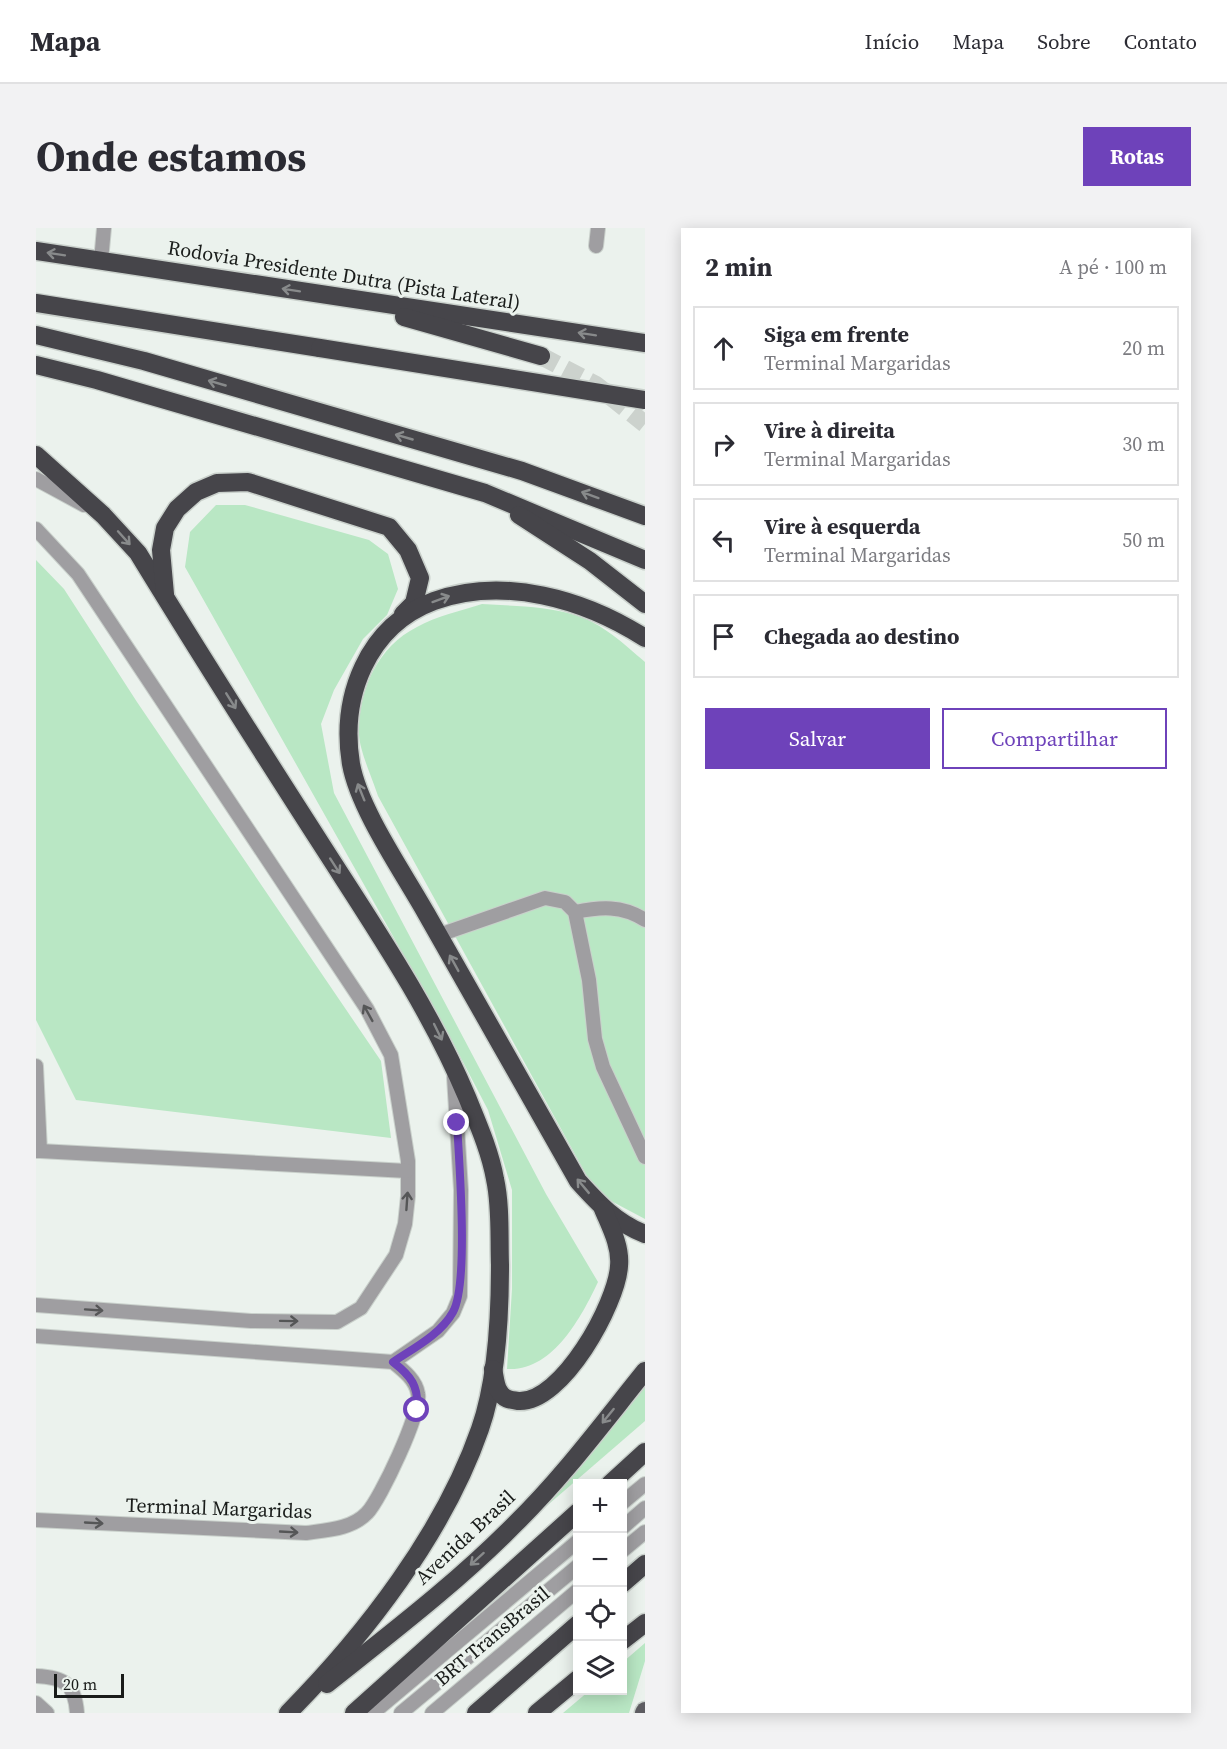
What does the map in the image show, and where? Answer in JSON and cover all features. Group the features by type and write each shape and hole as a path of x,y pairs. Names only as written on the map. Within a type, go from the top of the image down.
{"highway":[{"name":"Rodovia Presidente Dutra (Pista Lateral)","path":"36,251 645,343"},
{"path":"329,295 541,356"},
{"path":"36,303 645,400"},
{"path":"36,335 144,361 522,471 645,516"},
{"path":"36,365 97,380 485,493 645,560"},
{"path":"36,455 103,515 138,553 405,973 450,1058 483,1137 496,1179 500,1295 492,1368 482,1425 466,1466 442,1513 365,1626 290,1713"},
{"path":"166,599 161,550 165,528 177,509 196,492 217,483 248,482 389,527 408,550 420,578 414,603 385,632 357,676 347,729 351,766 378,829 578,1181 603,1208 626,1226 645,1234"},
{"path":"485,493 590,561 645,604"},
{"path":"385,632 421,606 451,596 490,589 555,598 603,614 645,638"},
{"path":"492,1368 498,1391 506,1399 521,1401 538,1397 570,1370 594,1332 616,1287 620,1264 616,1241 603,1208"},
{"name":"Avenida Brasil","path":"290,1713 404,1623 515,1525 565,1469 645,1371"},
{"path":"615,1479 645,1452"},
{"path":"354,1713 573,1516"},
{"path":"627,1580 645,1564"},
{"path":"627,1637 645,1623"},
{"path":"476,1713 573,1628"},
{"path":"537,1713 573,1683"}],"lane":[{"path":"100,261 104,228"},
{"path":"596,246 598,228"},
{"path":"36,479 103,515"},
{"path":"36,529 78,574 366,1009 391,1055 408,1161 405,1224 396,1255 361,1308 337,1322 251,1321 36,1305"},
{"path":"439,935 545,898 565,902 574,912 589,980 595,1039 603,1067 645,1157"},
{"path":"574,912 604,907 630,913 645,920"},
{"path":"36,1336 393,1362 438,1331 453,1313 460,1296 461,1190 456,1089 450,1058"},
{"path":"36,1066 38,1151 407,1171"},
{"name":"Terminal Margaridas","path":"36,1520 306,1533 345,1527 367,1513 380,1492 417,1410 418,1394 408,1374 393,1362"},
{"path":"627,1499 645,1484"},
{"path":"627,1524 645,1508"},
{"path":"627,1547 645,1532"},
{"path":"373,1713 573,1545"},
{"path":"401,1713 573,1570"},
{"name":"BRT TransBrasil","path":"432,1713 573,1594"},
{"path":"36,1676 50,1676 66,1682 74,1692 77,1713"},
{"path":"36,1703 47,1713"}],"green space":[{"path":"216,505 245,505 369,540 388,554 398,589 387,615 363,639 334,690 321,724 334,793 546,1194 598,1282 574,1326 563,1340 538,1362 523,1368 507,1369 512,1289 512,1190 488,1110 451,1039 185,567 190,532"},
{"path":"36,560 64,589 137,702 381,1061 391,1138 76,1100 36,1020"},
{"path":"482,604 541,608 575,615 594,623 621,641 645,662 645,1219 613,1202 593,1187 378,796 362,749 359,735 362,702 366,687 381,658 403,636 424,623"},
{"path":"645,1385 645,1421 578,1479 573,1479 573,1483 520,1529"},
{"path":"645,1643 645,1661 629,1713 563,1713 584,1695 627,1695 627,1659"}],"tunnel":[{"path":"541,356 596,385 645,424"}],"route":[{"path":"417,1410 418,1394 408,1374 393,1362 438,1331 453,1313 460,1296 461,1190 457,1123"}]}
